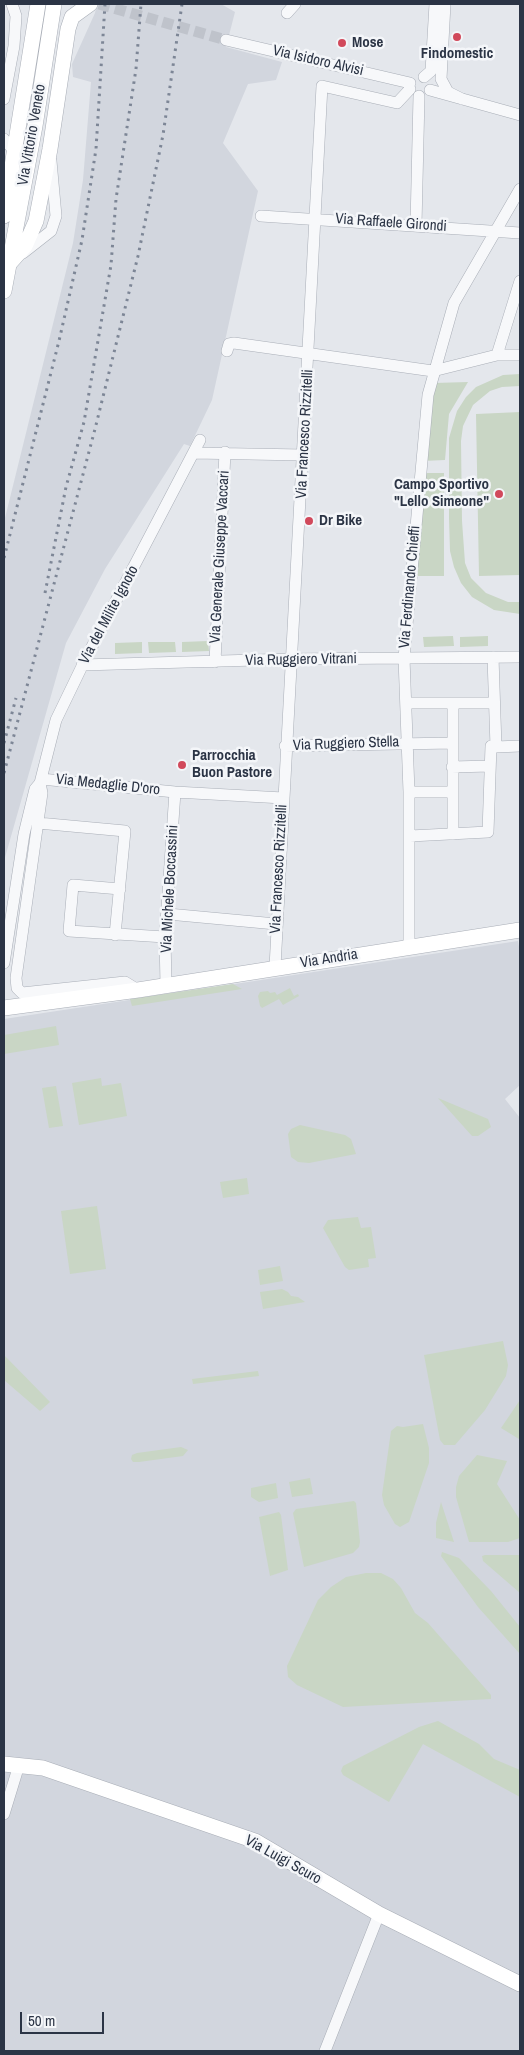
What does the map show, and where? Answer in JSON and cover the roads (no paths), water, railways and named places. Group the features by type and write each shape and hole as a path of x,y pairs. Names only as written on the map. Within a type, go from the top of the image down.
{"main road":[{"name":"Via Vittorio Veneto","path":"4,216 38,4"},
{"name":"Via Vittorio Veneto","path":"4,291 54,4"},
{"path":"8,266 25,246 36,220 50,149 68,29 72,18 90,4"},
{"name":"Via Andria","path":"4,1008 166,986 275,967 520,930"},
{"name":"Via Luigi Scuro","path":"11,1764 43,1768 254,1841 379,1914 520,1984"}],"street":[{"path":"4,99 14,46 16,16 12,4"},
{"path":"287,13 295,4"},
{"path":"416,225 413,89 414,78 424,76 430,71 435,4"},
{"path":"445,4 441,79 448,92 462,99"},
{"name":"Via Isidoro Alvisi","path":"226,40 413,89"},
{"path":"413,89 427,94 430,90 430,82 424,76"},
{"name":"Via Francesco Rizzitelli","path":"275,967 285,746 310,353 322,86 397,103 413,89"},
{"path":"430,90 520,115"},
{"path":"4,139 15,152"},
{"name":"Via Ferdinando Chieffi","path":"409,947 410,836 404,658 428,395 433,371 454,303 498,230 520,189"},
{"name":"Via Raffaele Girondi","path":"261,216 316,218 520,233"},
{"path":"497,355 520,281"},
{"path":"227,351 229,344 234,343 433,371 497,355 520,355"},
{"name":"Via del Milite Ignoto","path":"4,963 24,834 35,789 40,781 56,720 82,665 200,440"},
{"path":"194,453 225,452 303,455"},
{"name":"Via Generale Giuseppe Vaccari","path":"215,662 225,452"},
{"path":"493,657 496,746"},
{"name":"Via Ruggiero Vitrani","path":"82,665 291,659 520,657"},
{"path":"406,703 494,703"},
{"path":"453,703 453,834"},
{"name":"Via Ruggiero Stella","path":"285,746 453,743"},
{"path":"410,836 488,832 491,746 520,746"},
{"path":"452,767 490,766"},
{"name":"Via del Milite Ignoto","path":"22,993 17,988 16,978 42,793 40,781"},
{"name":"Via Medaglie D'oro","path":"40,781 175,792 283,798"},
{"name":"Via Michele Boccassini","path":"166,986 165,937 175,792"},
{"path":"409,792 452,792"},
{"path":"38,823 126,831 116,935"},
{"path":"120,889 73,884 69,931 165,937"},
{"path":"168,914 276,924"},
{"name":"Via Andria","path":"22,993 125,982 138,990"},
{"path":"4,1814 11,1764"},
{"path":"325,2051 379,1914"}],"tunnel":[{"path":"99,4 226,40"}],"railway":[{"path":"4,558 59,341 82,240 96,149 105,4"},
{"path":"45,593 66,487 84,422 111,265 116,199 136,69 141,4"},
{"path":"4,773 95,429 138,256 163,135 182,4"},
{"path":"4,743 16,698"}],"place":[{"name":"Findomestic","path":"457,37"},
{"name":"Mose","path":"342,43"},
{"name":"Campo Sportivo \"Lello Simeone\"","path":"499,494"},
{"name":"Dr Bike","path":"309,521"},
{"name":"Parrocchia Buon Pastore","path":"182,765"}]}
